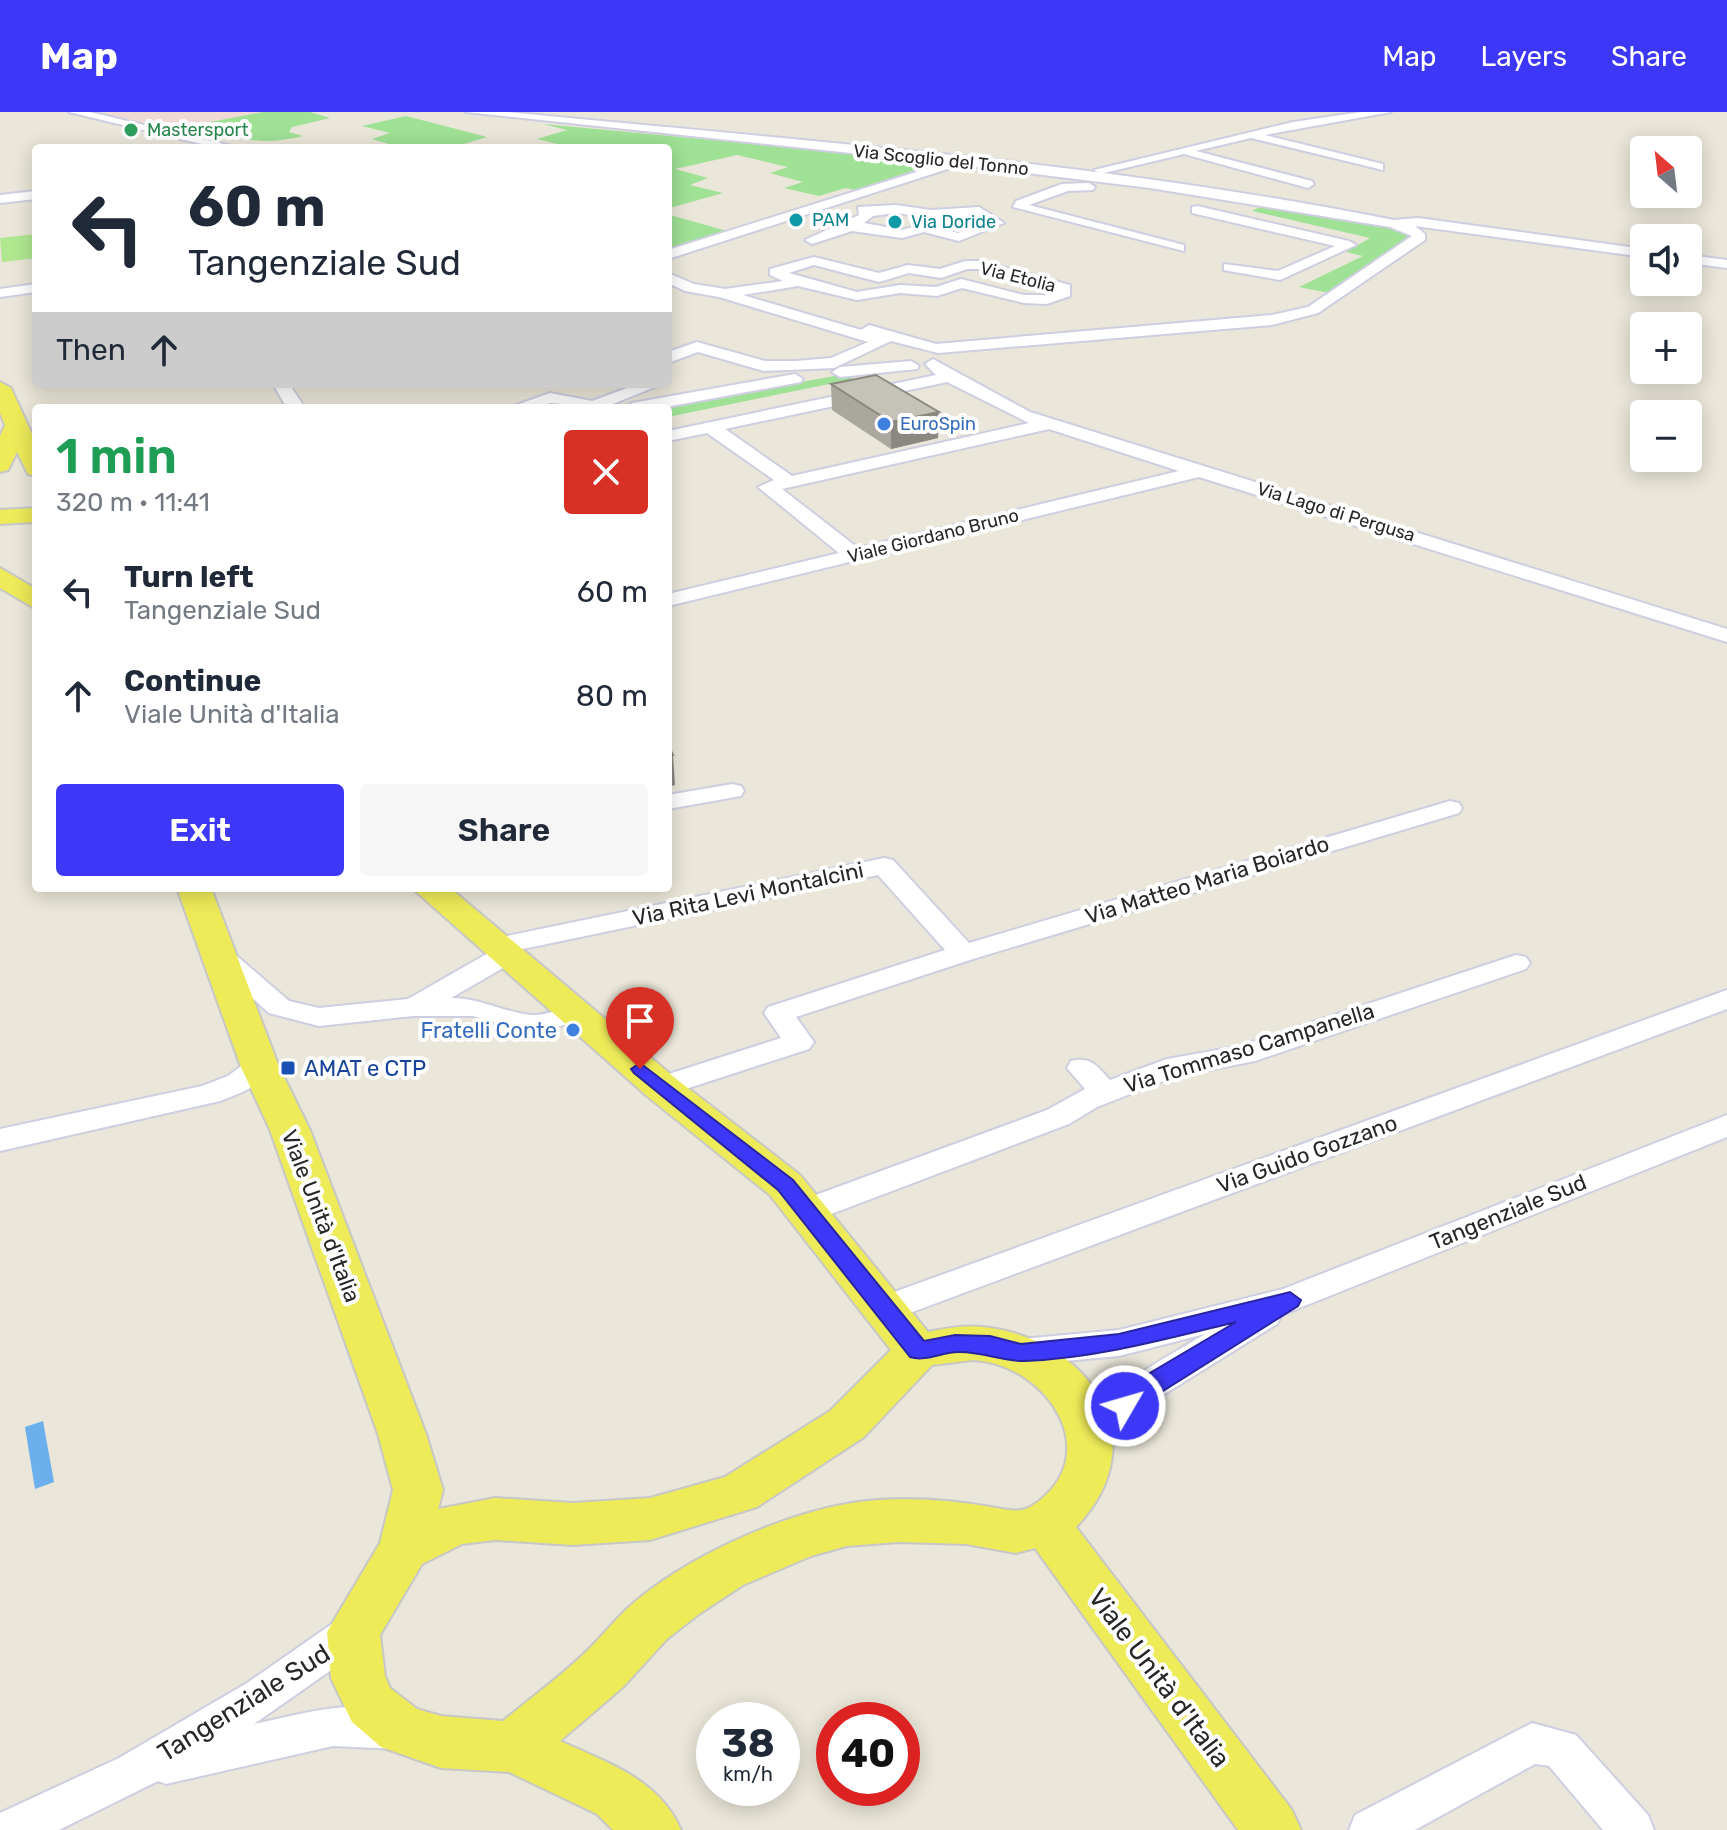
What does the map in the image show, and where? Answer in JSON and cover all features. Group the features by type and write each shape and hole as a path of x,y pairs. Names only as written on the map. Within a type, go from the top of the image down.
{"main road":[{"path":"0,388 32,461"},
{"path":"0,465 15,427"},
{"path":"0,517 32,515"},
{"path":"0,574 32,568"},
{"path":"0,574 32,598"},
{"name":"Viale Unità d'Italia","path":"196,892 260,1067 290,1130 402,1434 418,1490 404,1549 353,1632"},
{"path":"434,892 661,1087 785,1185 806,1211 900,1303 918,1351"},
{"path":"404,1549 455,1524 495,1519 573,1524 650,1519 740,1493 847,1424 918,1351 955,1343 990,1344 1021,1352 1061,1377 1082,1406 1092,1437 1082,1484 1046,1525 1016,1532 966,1523 899,1521 847,1525 801,1537 725,1570 681,1598 648,1623 604,1670 513,1747"},
{"name":"Viale Unità d'Italia","path":"1046,1525 1272,1830"},
{"path":"353,1632 358,1678 371,1705 400,1729 441,1742 513,1747 617,1795 652,1830"}],"street":[{"path":"75,112 216,144"},
{"name":"Via Scoglio del Tonno","path":"472,112 962,161 1392,223 1418,222 1630,251"},
{"path":"1070,175 1185,152 1293,125 1385,112"},
{"path":"1252,135 1379,167"},
{"path":"1185,152 1308,184"},
{"path":"672,254 962,161"},
{"path":"1157,201 1083,186 1066,187 1020,207 1179,248"},
{"path":"0,199 32,195"},
{"path":"702,243 767,237 846,211 864,211 896,209 931,214 979,211 997,223 959,237 924,228 902,234 851,227 812,240 867,217 864,211 850,203 849,198"},
{"path":"1217,214 1251,201"},
{"path":"1187,208 1349,245 1280,276 1229,267"},
{"path":"654,404 924,357 1068,337 1272,320 1313,310 1420,237 1413,230 1392,223"},
{"name":"Via Etolia","path":"731,291 767,289 798,282 857,296 900,289 937,292 961,283 1024,299 1047,300 1065,293 1063,285 981,265 965,265 941,274 908,269 879,278 814,261 775,272 798,282"},
{"path":"1702,261 1727,264"},
{"path":"672,275 893,337 924,357"},
{"path":"672,277 690,288 721,293 883,341 834,363 764,366 697,347 672,365"},
{"path":"690,288 706,283"},
{"path":"0,293 32,289"},
{"name":"Via Lago di Pergusa","path":"924,357 949,377 1024,416 1321,506 1727,636"},
{"path":"672,435 949,377"},
{"path":"599,404 643,388"},
{"path":"530,404 550,398 582,404"},
{"path":"854,555 767,487 1050,424"},
{"path":"710,427 789,482"},
{"name":"Viale Giordano Bruno","path":"672,599 1198,471"},
{"path":"672,801 732,791"},
{"name":"Via Matteo Maria Boiardo","path":"661,1087 799,1042 778,1013 963,953 1450,808"},
{"name":"Via Rita Levi Montalcini","path":"502,950 884,866 963,953"},
{"path":"413,1007 502,950"},
{"path":"221,957 279,1007 319,1017 413,1007 474,1007 532,1024 578,1013"},
{"name":"Via Tommaso Campanella","path":"806,1211 1058,1117 1105,1093 1167,1069 1245,1054 1516,963"},
{"name":"Via Guido Gozzano","path":"900,1303 1727,999"},
{"path":"0,1140 209,1094 239,1083 260,1067"},
{"path":"1082,1068 1105,1093"},
{"name":"Tangenziale Sud","path":"1021,1352 1119,1343 1290,1300 1727,1125"},
{"path":"900,1303 951,1300 1147,1228"},
{"name":"Tangenziale Sud","path":"1092,1437 1142,1390 1290,1300"},
{"name":"Tangenziale Sud","path":"11,1830 134,1772 262,1697 353,1632"},
{"name":"Tangenziale Sud","path":"134,1772 333,1726 400,1729"},
{"path":"1371,1830 1532,1743 1561,1749 1632,1830"}],"shaded area":[{"path":"113,112 263,112 169,130 101,115"}],"green space":[{"path":"263,112 310,112 330,118 292,127 289,132 303,136 273,141 235,137 194,125"},
{"path":"406,116 487,137 464,144 389,144 372,139 390,133 362,126"},
{"path":"543,124 895,157 916,160 924,167 855,190 845,188 819,196 784,188 803,182 770,173 788,167 737,155 675,169 708,178 690,185 723,193 672,207 672,144 557,144 537,139 567,130"},
{"path":"1262,206 1393,226 1410,235 1329,293 1299,287 1363,256 1346,252 1370,238 1252,211"},
{"path":"672,216 727,231 672,249"},
{"path":"32,234 32,258 2,262 0,238"},
{"path":"846,374 853,379 672,416 672,405"}],"water":[{"path":"43,1421 54,1482 35,1489 25,1427"}],"building":[{"path":"876,375 939,412 891,422 831,384"}],"place":[{"name":"Mastersport","path":"131,130"},
{"name":"PAM","path":"796,220"},
{"name":"Via Doride","path":"895,222"},
{"name":"EuroSpin","path":"884,424"},
{"name":"Fratelli Conte","path":"573,1030"},
{"name":"AMAT e CTP","path":"288,1068"}],"route":[{"path":"640,1069 785,1185 887,1308 918,1351 955,1343 990,1344 1021,1352 1119,1343 1290,1300 1142,1390 1125,1406"}]}
